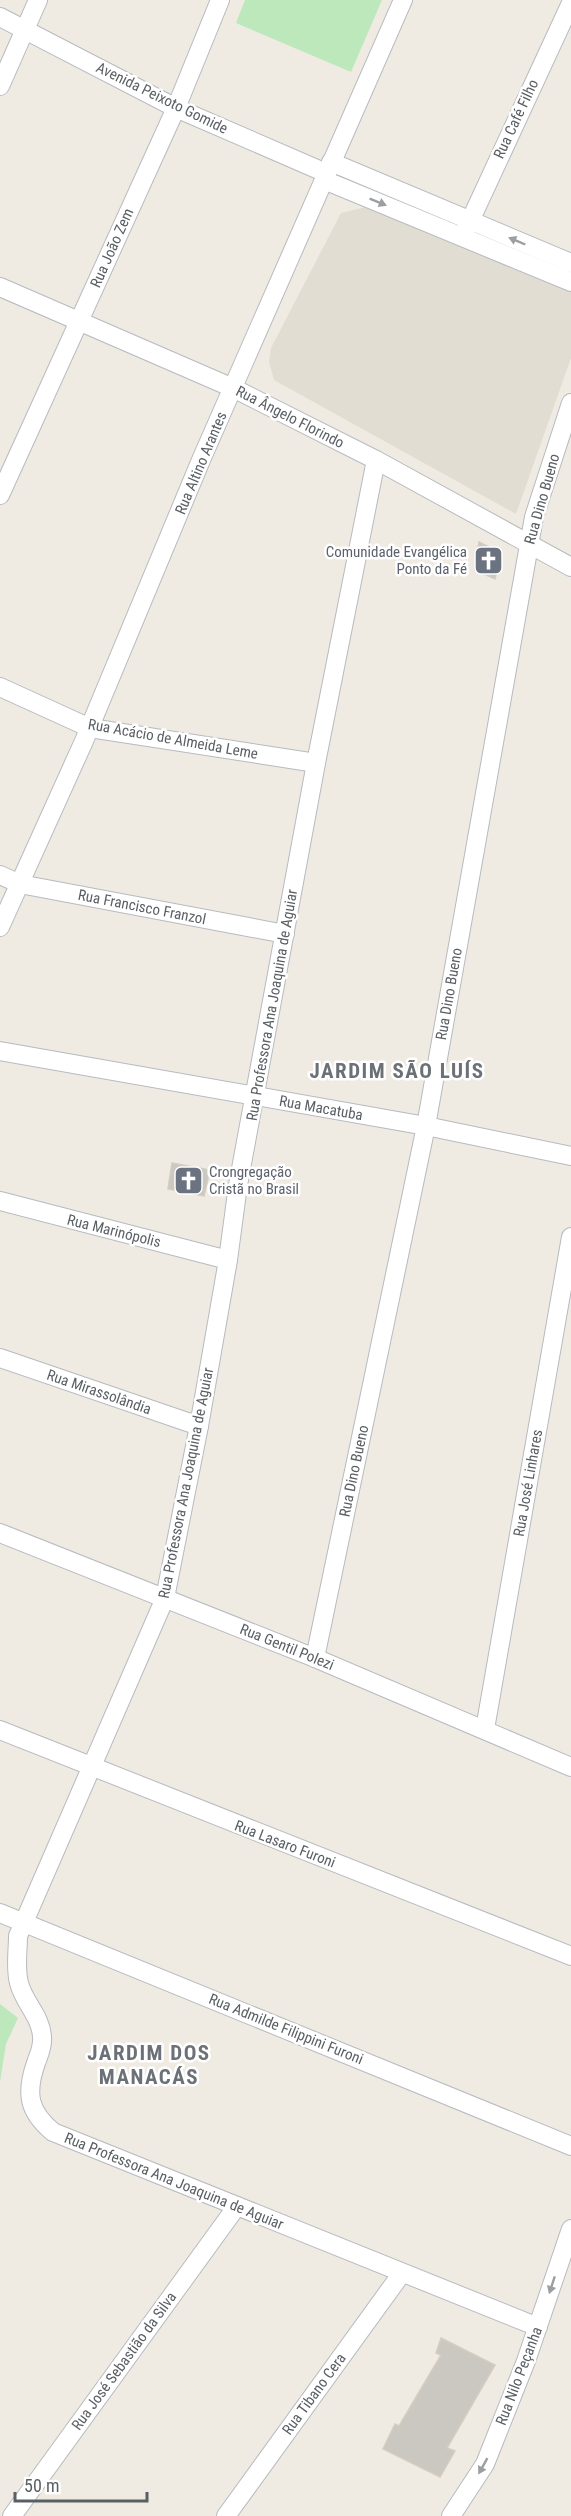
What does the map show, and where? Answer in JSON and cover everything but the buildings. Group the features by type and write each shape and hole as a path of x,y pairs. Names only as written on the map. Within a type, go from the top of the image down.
{"street":[{"path":"0,86 38,0"},
{"name":"Rua João Zem","path":"0,493 176,108 220,0"},
{"name":"Rua Altino Arantes","path":"0,927 90,728 233,388 403,0"},
{"name":"Rua Café Filho","path":"466,229 571,3"},
{"name":"Avenida Peixoto Gomide","path":"0,17 26,28 176,108 466,229 571,263"},
{"name":"Avenida Peixoto Gomide","path":"466,229 571,282"},
{"name":"Rua Ângelo Florindo","path":"0,287 233,388 376,460 571,567"},
{"name":"Rua Dino Bueno","path":"315,1658 426,1126 528,545 534,518 571,403"},
{"name":"Rua Professora Ana Joaquina de Aguiar","path":"376,460 316,763 238,1185 228,1260 199,1426 165,1598 18,1936 19,1982 28,2005 38,2018 43,2037 41,2051 35,2064 31,2099 33,2111 39,2121 53,2132 538,2327"},
{"name":"Rua Acácio de Almeida Leme","path":"0,687 90,728 316,763"},
{"name":"Rua Francisco Franzol","path":"0,875 20,884 285,934"},
{"name":"Rua Macatuba","path":"0,1051 426,1126 571,1156"},
{"name":"Rua Marinópolis","path":"0,1201 228,1260"},
{"name":"Rua José Linhares","path":"485,1729 571,1237"},
{"name":"Rua Mirassolândia","path":"0,1358 199,1426"},
{"name":"Rua Gentil Polezi","path":"0,1533 315,1658 571,1767"},
{"name":"Rua Lasaro Furoni","path":"0,1730 571,1956"},
{"name":"Rua Admilde Filippini Furoni","path":"0,1913 571,2146"},
{"name":"Rua José Sebastião da Silva","path":"12,2516 237,2206"},
{"name":"Rua Nilo Peçanha","path":"452,2516 485,2464 538,2327 571,2229"},
{"name":"Rua Tibano Cera","path":"226,2516 402,2273"}],"shaded area":[{"path":"370,206 571,287 571,358 516,514 274,380 269,362 271,348 341,213"}],"green space":[{"path":"245,0 382,0 351,72 236,23"},
{"path":"0,2004 18,2018 6,2044 0,2082"}],"place":[{"name":"Comunidade Evangélica Ponto da Fé","path":"488,561"},
{"name":"Crongregação Cristã no Brasil","path":"188,1181"}],"district":[{"name":"JARDIM SÃO LUÍS","path":"397,1071"},
{"name":"JARDIM DOS MANACÁS","path":"149,2065"}]}
